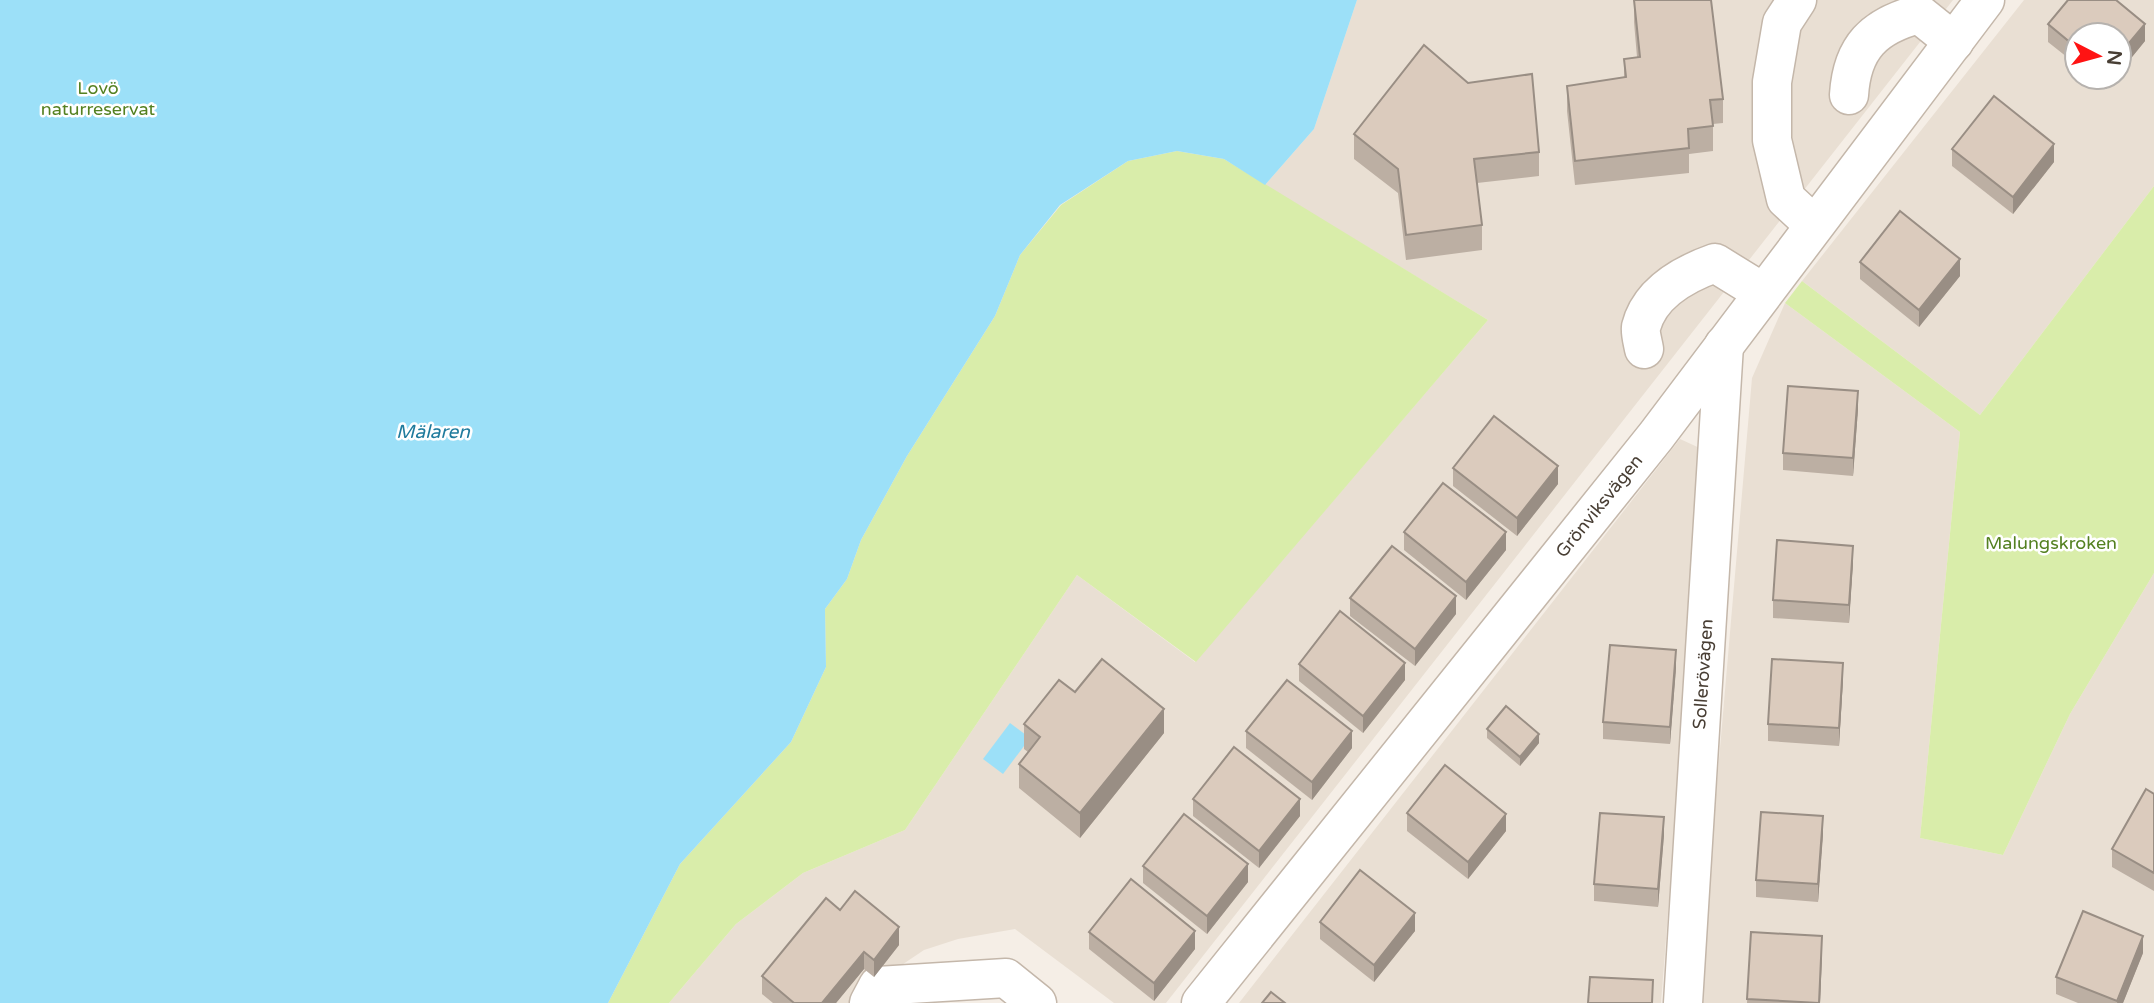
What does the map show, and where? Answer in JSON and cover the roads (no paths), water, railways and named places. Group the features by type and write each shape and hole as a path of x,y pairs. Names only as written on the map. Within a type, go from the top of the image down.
{"street":[{"path":"1797,0 1782,23 1772,82 1772,140 1786,199 1814,225"},
{"name":"Grönviksvägen","path":"1201,1003 1656,436 1762,292 1985,0"},
{"path":"1849,95 1850,70 1865,45 1890,22 1919,14 1954,42"},
{"path":"1644,349 1641,328 1660,295 1685,273 1715,263 1762,292"},
{"name":"Sollerövägen","path":"1683,1003 1724,345"},
{"path":"869,1003 878,986 1006,978 1037,1003"}],"water":[{"name":"Mälaren","path":"0,0 1357,0 1314,129 1265,185 1224,159 1177,151 1128,161 1060,205 1020,255 995,316 907,456 861,540 847,579 825,609 826,667 791,742 680,864 608,1003 0,1003"},
{"path":"1010,723 1030,738 1003,774 983,759"}],"park label":[{"name":"Lovö naturreservat","path":"98,98"},
{"name":"Malungskroken","path":"2051,543"}]}
